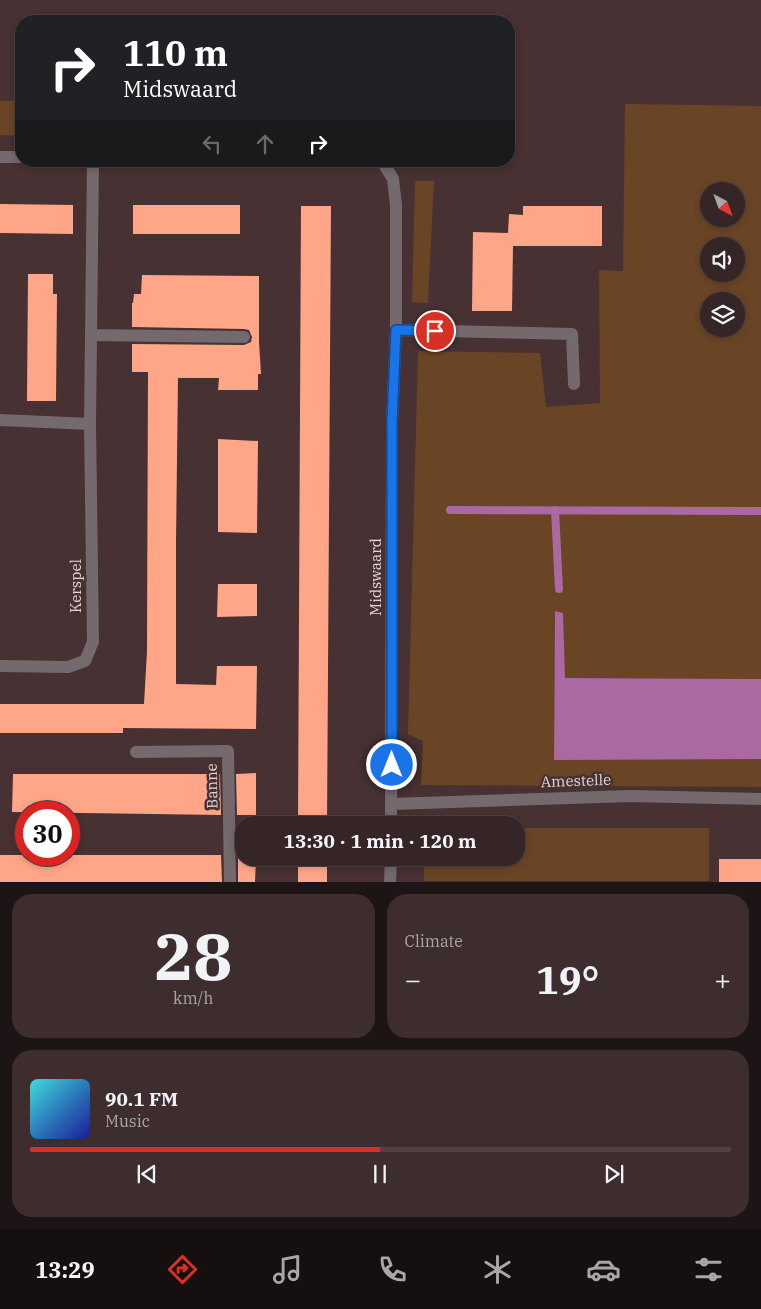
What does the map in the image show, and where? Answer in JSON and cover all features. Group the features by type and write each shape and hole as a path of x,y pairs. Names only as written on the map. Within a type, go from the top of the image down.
{"street":[{"path":"0,157 15,157"},
{"name":"Kerspel","path":"0,666 68,667 85,661 92,642 90,424 93,167"},
{"name":"Midswaard","path":"387,167 394,179 396,204 396,330 392,422 392,816"},
{"path":"396,330 572,334 574,384"},
{"path":"91,335 244,336"},
{"path":"0,420 90,424"},
{"name":"Banne","path":"136,752 228,752 230,882"},
{"name":"Amestelle","path":"392,804 631,796 761,800"},
{"path":"390,882 391,866"}],"shaded area":[{"path":"0,101 15,101 15,136 0,135"},
{"path":"625,104 761,106 761,679 564,678 563,613 555,611 554,759 761,759 761,787 421,785 423,741 408,734 418,351 540,353 546,407 600,403 599,270 623,271"},
{"path":"415,181 434,181 428,303 412,302"},
{"path":"555,611 563,613 565,678 761,679 761,759 554,760"},
{"path":"525,828 709,828 709,881 424,881 424,866 525,866"}],"building":[{"path":"0,204 73,205 73,234 0,233"},
{"path":"133,205 240,205 240,234 133,234"},
{"path":"301,206 331,206 327,816 298,816"},
{"path":"523,206 602,206 602,246 513,246 512,311 472,311 473,232 508,233 509,214 523,215"},
{"path":"28,274 53,274 53,294 57,294 56,401 27,401"},
{"path":"142,275 259,276 261,374 258,374 258,390 218,390 219,378 178,378 176,542 176,684 216,685 217,666 257,666 256,729 123,728 123,733 0,733 0,704 144,704 147,652 148,372 132,372 132,344 244,345 251,342 252,337 249,330 244,329 132,327 132,303 134,294 141,294"},
{"path":"218,439 258,441 257,533 218,532"},
{"path":"218,584 257,584 257,616 217,617"},
{"path":"256,773 256,815 237,815 236,774"},
{"path":"13,774 220,774 221,815 80,813 80,801 15,801 15,812 12,812"},
{"path":"0,855 15,855 15,866 80,866 80,855 221,855 222,882 0,882"},
{"path":"719,859 761,859 761,882 719,882"},
{"path":"238,866 256,866 255,882 238,882"},
{"path":"298,866 327,866 327,882 298,882"}],"waterway":[{"path":"450,510 761,511"},
{"path":"555,510 559,589"}],"route":[{"path":"392,765 392,422 396,330 435,331"}]}
